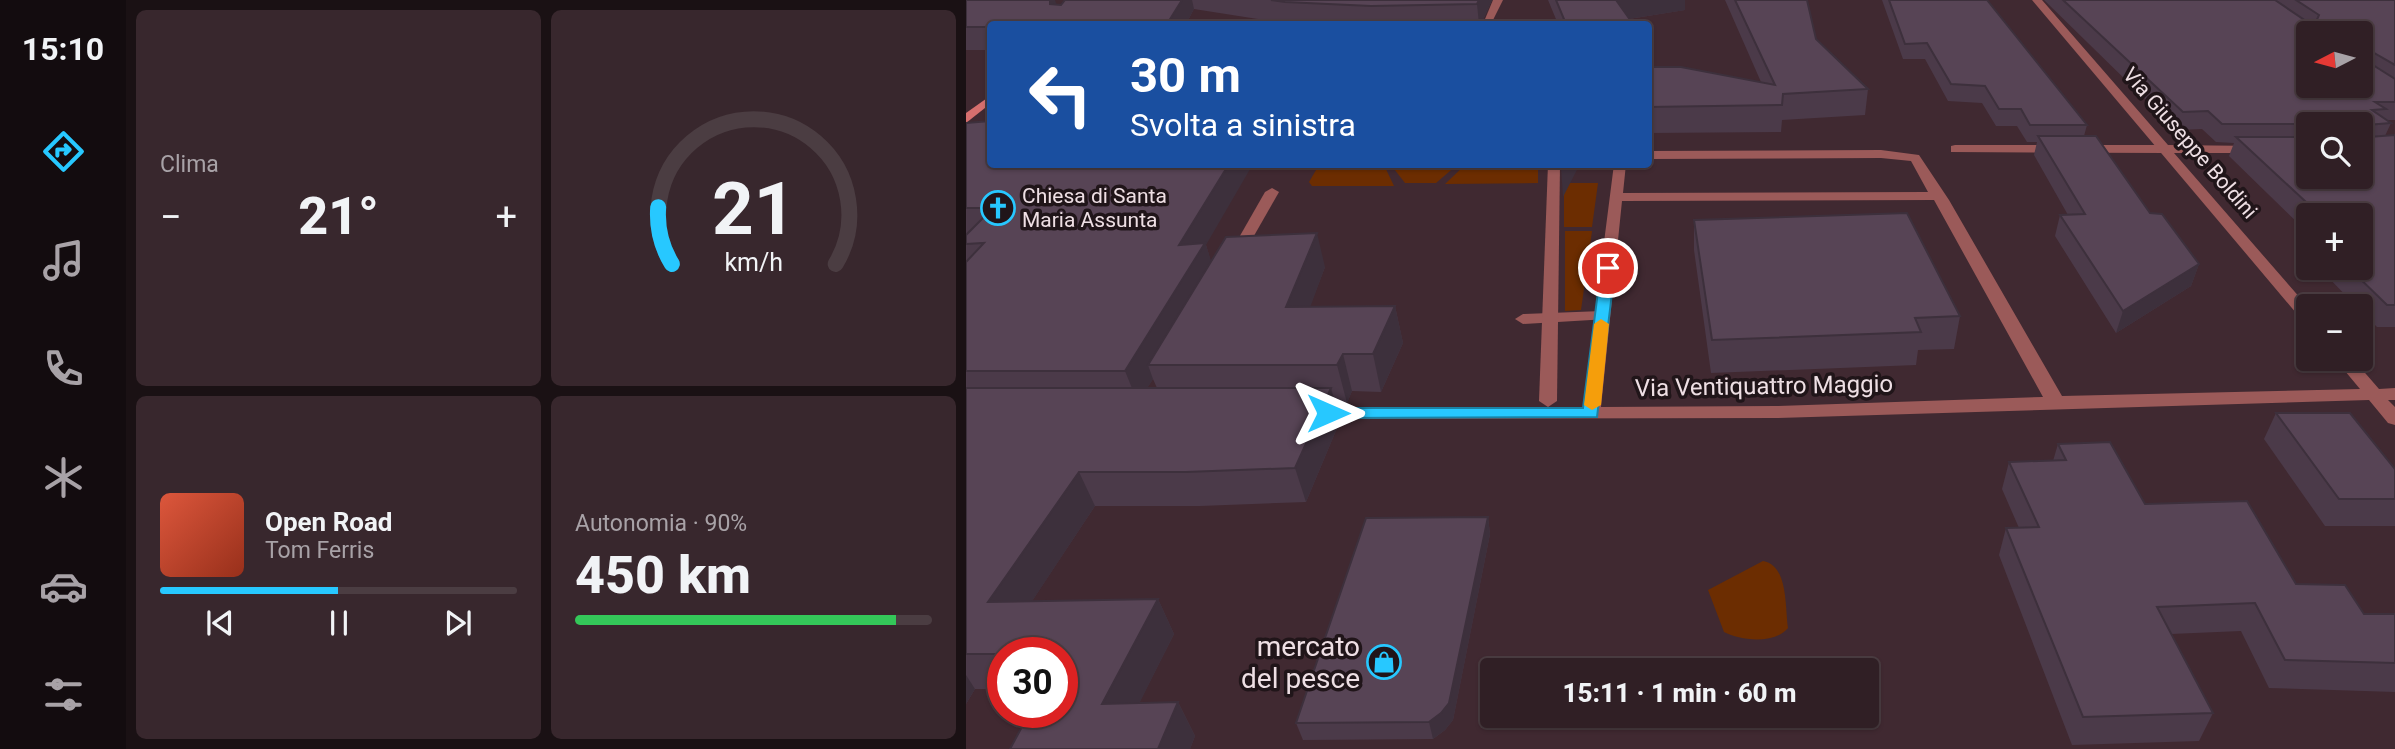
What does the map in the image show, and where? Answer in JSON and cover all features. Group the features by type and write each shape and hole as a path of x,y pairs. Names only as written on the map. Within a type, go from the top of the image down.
{"street":[{"path":"1488,21 1498,0"},
{"name":"Via Giuseppe Boldini","path":"2037,0 2296,303"},
{"path":"966,119 987,102"},
{"path":"1955,149 2269,149"},
{"path":"1652,155 1881,154 1915,158 1942,200 2049,392 2057,401"},
{"path":"1548,401 1554,168"},
{"path":"1591,413 1620,168"},
{"path":"1226,274 1272,192"},
{"path":"1616,197 1937,195"},
{"path":"1523,319 1602,316"},
{"path":"2354,371 2395,419"},
{"name":"Via Ventiquattro Maggio","path":"1297,413 1795,412 2057,401 2395,394"}],"shaded area":[{"path":"1317,168 1385,168 1394,186 1312,186 1309,182"},
{"path":"1393,168 1454,168 1436,183 1405,183"},
{"path":"1462,168 1538,168 1538,183 1445,184"},
{"path":"1564,183 1598,183 1592,227 1564,227"},
{"path":"1565,231 1592,231 1581,310 1565,311"},
{"path":"1763,561 1771,564 1781,578 1788,628 1767,639 1739,637 1724,632 1708,590"}],"building":[{"path":"966,0 1050,0 1050,4 1061,5 1065,0 1182,0 1169,21 987,21 987,27 966,27"},
{"path":"1271,0 1479,0 1477,4 1371,6"},
{"path":"1556,0 1616,0 1631,21 1565,21"},
{"path":"1735,0 1807,0 1816,39 1868,89 1783,94 1782,105 1652,107 1652,67 1681,67 1775,85"},
{"path":"1889,0 1987,0 2087,125 2030,125 2021,109 1999,109 1985,86 1951,84 1927,43 1905,44"},
{"path":"2063,0 2275,0 2306,21 2296,21 2296,98 2373,98 2373,65 2395,79 2395,102 2375,102 2386,109 2372,110 2391,123 2373,124 2373,112 2296,112 2296,124 2222,124 2208,111 2183,112"},
{"path":"2296,0 2395,0 2395,65 2373,52 2373,21 2316,21 2319,15"},
{"path":"987,121 987,168 1227,168 1179,245 1205,243 1125,371 966,371 966,262 984,243 966,244 966,235 993,208 966,208 966,123"},
{"path":"2395,135 2395,305 2387,305 2361,280 2373,280 2373,203 2307,203 2236,137 2296,137 2296,189 2373,189 2373,137"},
{"path":"2038,136 2096,136 2150,213 2162,214 2199,264 2123,311 2060,215 2085,214"},
{"path":"1907,213 1960,316 1915,318 1921,332 1712,340 1694,220"},
{"path":"1317,233 1286,307 1395,306 1373,354 1343,354 1337,365 1148,365 1226,237"},
{"path":"966,388 1331,388 1295,468 1079,472 988,602 1158,599 1102,704 1178,702 1158,749 1010,749 1021,728 1078,728 1078,637 987,637 987,654 966,654"},
{"path":"2276,413 2350,413 2395,469 2395,499 2339,499"},
{"path":"2110,442 2145,504 2247,501 2296,584 2345,585 2364,614 2395,614 2395,663 2285,660 2255,603 2157,607 2213,713 2083,717 2006,528 2039,527 2009,462 2066,460 2058,444"},
{"path":"1488,517 1449,703 1441,713 1429,722 1296,723 1366,518"}],"slow traffic":[{"path":"1592,405 1601,324"}],"place":[{"name":"Chiesa di Santa Maria Assunta","path":"998,208"},
{"name":"mercato del pesce","path":"1384,662"}],"route":[{"path":"1328,413 1591,413 1608,268"}]}
